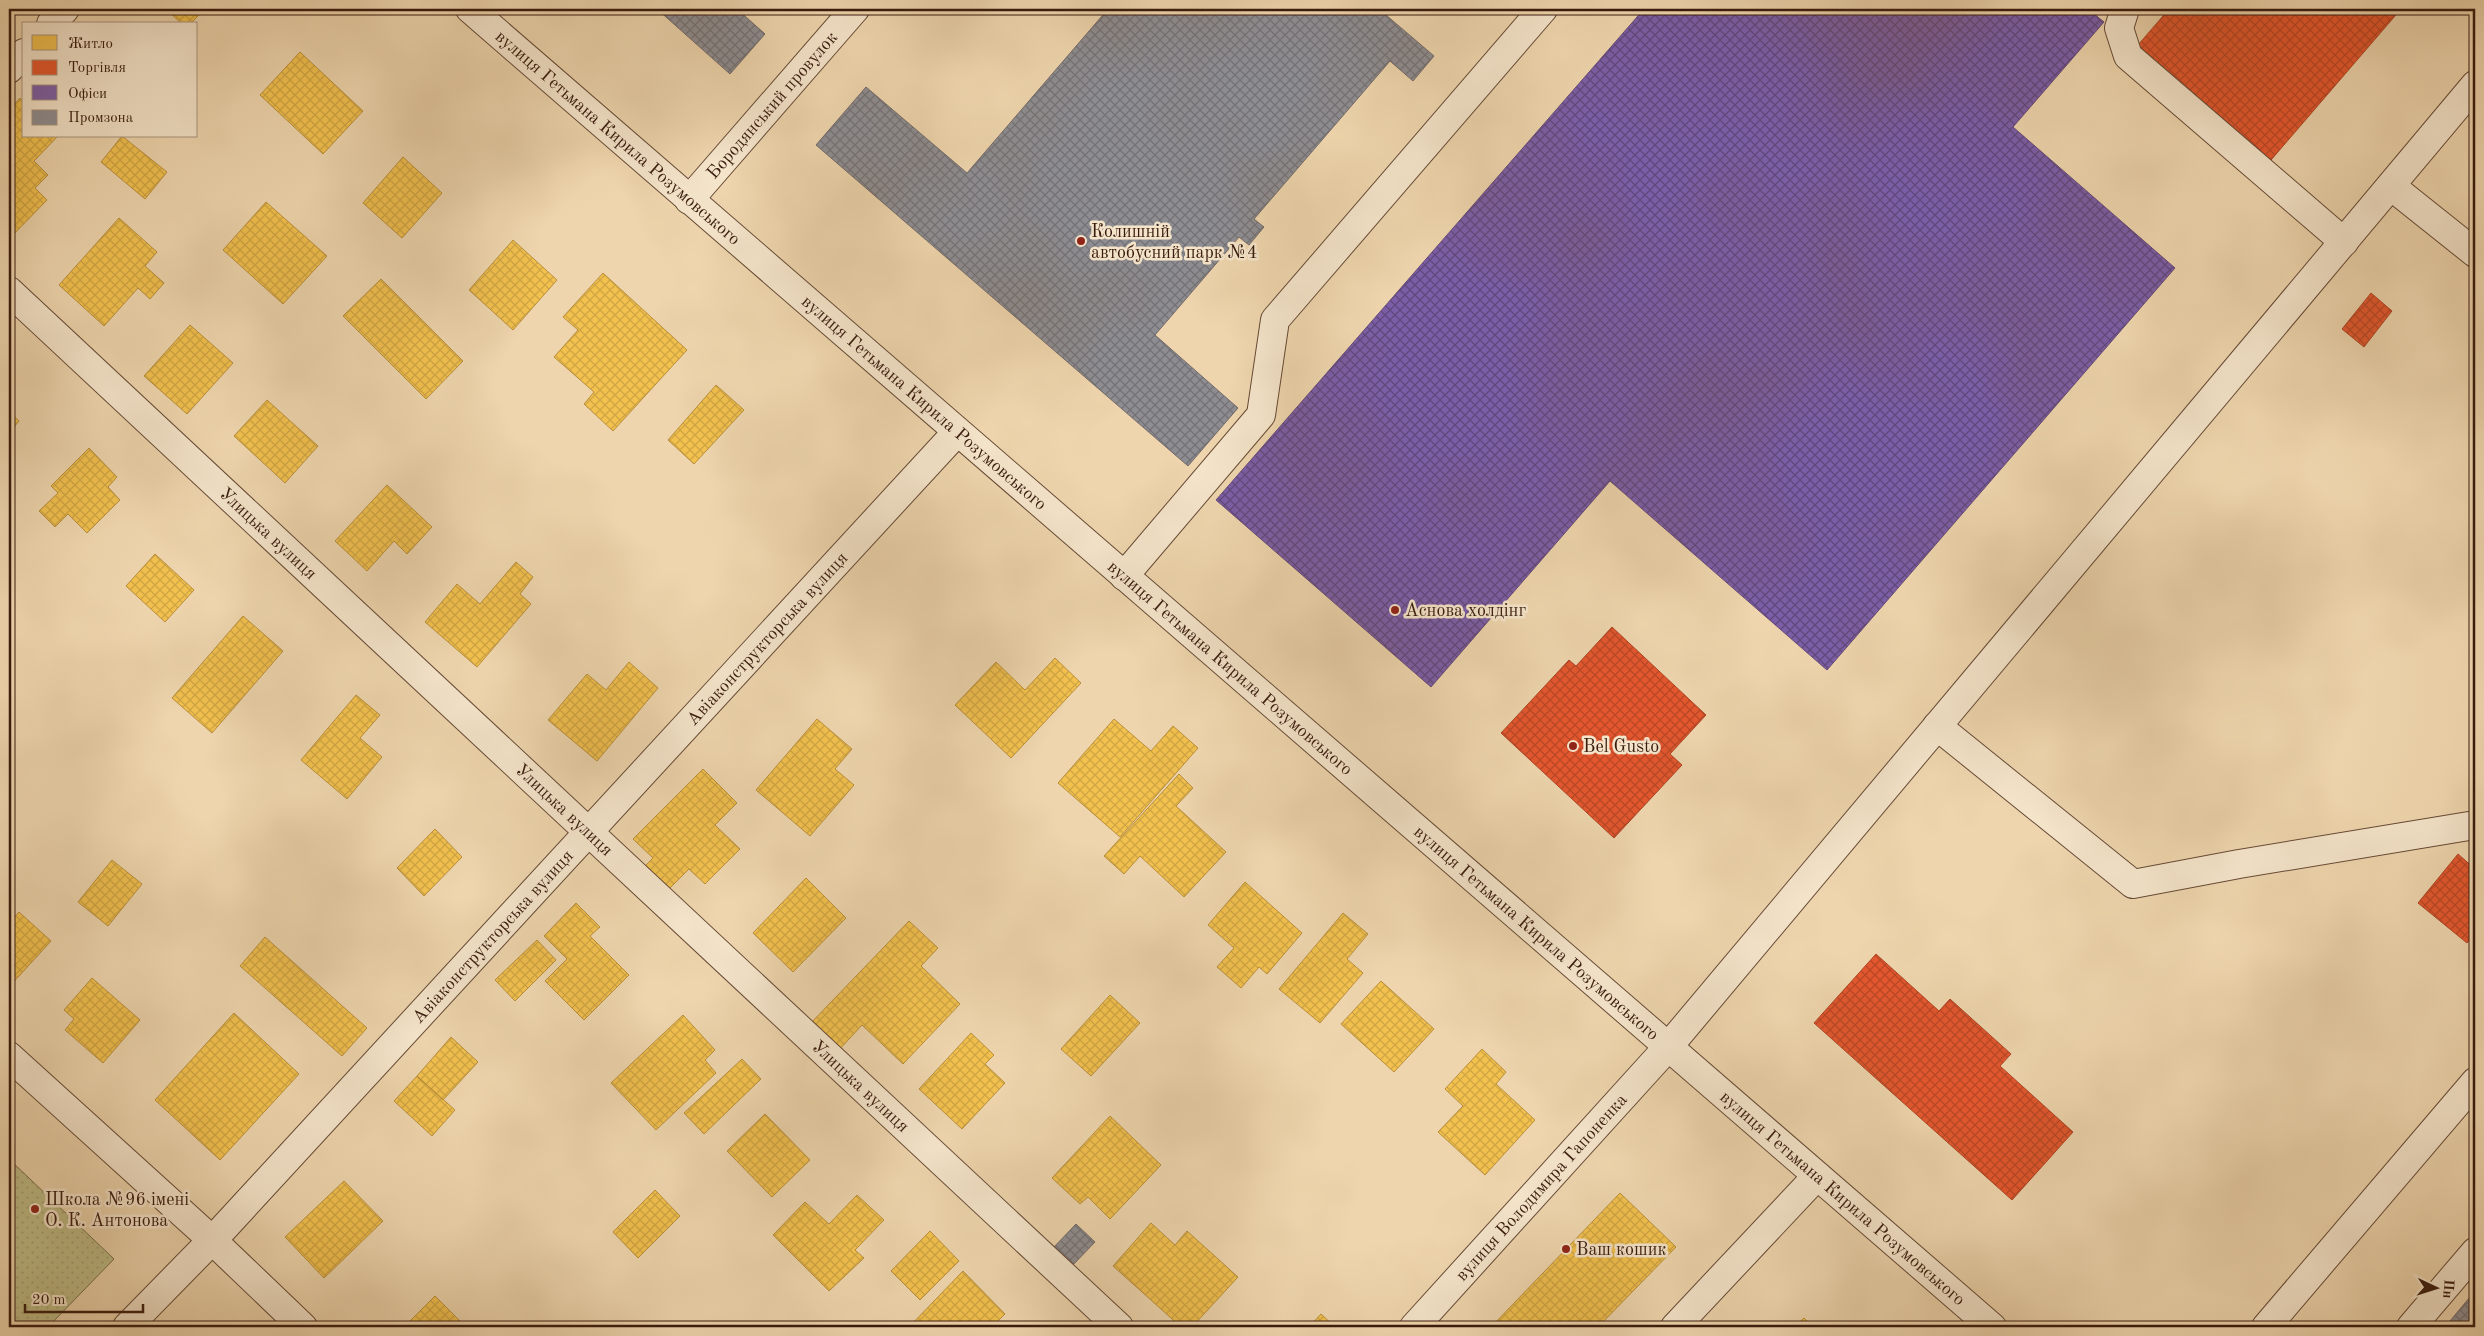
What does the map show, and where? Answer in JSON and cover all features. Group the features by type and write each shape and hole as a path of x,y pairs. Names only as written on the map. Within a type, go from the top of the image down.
{"street":[{"path":"53,22 65,9"},
{"name":"вулиця Гетьмана Кирила Розумовського","path":"470,9 1992,1327"},
{"name":"Бородянський провулок","path":"689,200 855,9"},
{"path":"1124,576 1261,415 1276,320 1543,9"},
{"path":"2125,9 2119,28 2128,56 2344,242"},
{"path":"9,70 22,55"},
{"name":"вулиця Володимира Гапоненка","path":"1414,1327 1668,1047 2475,85"},
{"path":"2391,186 2475,253"},
{"name":"Улицька вулиця","path":"9,292 1119,1327"},
{"name":"Авіаконструкторська вулиця","path":"126,1327 212,1240 590,833 957,432"},
{"path":"1937,726 2133,884 2475,825"},
{"path":"9,1056 212,1240 302,1327"},
{"path":"2266,1327 2475,1082"},
{"path":"1675,1327 1818,1176"},
{"path":"2410,1327 2475,1252"}],"shaded area":[{"name":"Школа №96 імені О. К. Антонова","path":"9,1159 114,1259 48,1327 9,1327"}],"building: Житло":[{"path":"166,9 205,9 192,22 180,22"},
{"path":"300,52 363,111 323,154 260,95"},
{"path":"20,98 22,100 22,138 56,138 34,161 48,175 35,188 47,200 9,239 9,110"},
{"path":"120,138 124,138 167,172 145,199 101,162"},
{"path":"403,157 442,193 402,238 363,203"},
{"path":"266,202 327,256 283,304 223,250"},
{"path":"119,218 157,252 145,266 164,283 150,299 138,288 104,326 59,285"},
{"path":"513,240 557,280 513,330 469,290"},
{"path":"603,273 687,350 613,431 584,404 594,392 554,357 578,330 563,317"},
{"path":"381,279 463,361 426,399 343,316"},
{"path":"190,325 233,363 187,414 144,376"},
{"path":"716,385 744,410 694,464 668,440"},
{"path":"267,400 318,446 285,483 234,436"},
{"path":"9,411 19,421 9,433"},
{"path":"89,448 117,477 108,487 120,500 87,533 68,514 55,527 39,511 58,493 51,486"},
{"path":"387,485 432,527 407,554 394,541 367,571 335,541"},
{"path":"155,554 194,590 165,622 126,586"},
{"path":"516,562 533,577 520,594 531,604 477,667 425,622 457,584 480,604"},
{"path":"243,616 283,651 212,733 172,698"},
{"path":"1055,658 1081,683 1011,758 955,705 996,662 1025,690"},
{"path":"629,662 658,688 597,761 548,720 587,674 606,690"},
{"path":"356,695 380,715 360,738 382,757 347,799 301,760"},
{"path":"817,719 852,749 835,769 854,785 810,836 756,790"},
{"path":"1114,719 1151,751 1173,726 1198,748 1120,837 1058,783"},
{"path":"703,769 737,803 715,825 740,849 705,884 689,869 667,891 643,868 653,858 633,839"},
{"path":"1179,774 1193,788 1176,806 1226,852 1184,897 1140,856 1124,874 1104,856"},
{"path":"435,829 462,857 424,896 397,868"},
{"path":"112,860 142,884 108,926 78,902"},
{"path":"806,878 846,918 793,972 753,933"},
{"path":"1245,882 1302,933 1267,974 1259,967 1241,988 1217,967 1234,948 1208,925"},
{"path":"576,903 600,927 590,936 629,975 584,1020 545,981 567,959 544,936"},
{"path":"19,912 51,941 9,987 9,923"},
{"path":"1343,913 1368,934 1347,959 1363,973 1320,1023 1279,989"},
{"path":"909,921 938,948 921,966 960,1004 903,1064 862,1025 837,1052 809,1025"},
{"path":"265,937 367,1028 342,1056 240,966"},
{"path":"537,940 556,960 515,1001 495,980"},
{"path":"92,978 140,1020 103,1063 65,1030 74,1019 64,1010"},
{"path":"1381,981 1434,1029 1394,1072 1341,1024"},
{"path":"1110,995 1140,1023 1091,1076 1061,1049"},
{"path":"234,1013 299,1074 220,1160 155,1100"},
{"path":"683,1015 715,1050 705,1060 716,1073 656,1130 611,1083"},
{"path":"971,1033 994,1055 985,1064 1005,1083 962,1129 919,1089"},
{"path":"451,1037 478,1062 443,1100 417,1076"},
{"path":"1482,1049 1506,1072 1496,1084 1535,1120 1485,1175 1438,1132 1463,1106 1445,1089"},
{"path":"742,1059 761,1079 704,1134 684,1113"},
{"path":"417,1076 455,1110 432,1136 394,1101"},
{"path":"765,1114 810,1160 772,1197 727,1151"},
{"path":"1110,1116 1161,1165 1110,1219 1088,1197 1080,1204 1052,1178"},
{"path":"344,1181 383,1221 324,1278 285,1237"},
{"path":"655,1190 680,1216 638,1258 613,1232"},
{"path":"1620,1193 1676,1247 1598,1327 1491,1327"},
{"path":"857,1195 884,1220 855,1250 864,1258 829,1291 773,1235 805,1202 829,1224"},
{"path":"1151,1223 1175,1245 1187,1231 1238,1277 1192,1327 1181,1327 1113,1266"},
{"path":"930,1231 959,1261 920,1300 891,1271"},
{"path":"963,1271 1005,1314 992,1327 909,1327"},
{"path":"435,1296 464,1325 461,1327 404,1327"},
{"path":"1321,1314 1335,1327 1309,1327"},
{"path":"1804,1318 1813,1327 1794,1327"}],"building: Торгівля":[{"path":"2169,9 2401,9 2271,160 2138,45"},
{"path":"2371,293 2392,311 2364,347 2342,329"},
{"path":"1612,627 1706,715 1670,754 1682,765 1614,838 1501,733 1569,660 1576,666"},
{"path":"2458,854 2475,869 2475,933 2467,943 2418,903"},
{"path":"1876,954 1939,1011 1950,999 2011,1054 2000,1066 2073,1132 2012,1200 1814,1023"}],"building: Офіси":[{"path":"1644,9 2088,9 2104,22 2013,127 2175,268 1827,670 1610,481 1431,687 1216,500"}],"building: Промзона":[{"path":"657,9 737,9 765,34 730,74"},
{"name":"Колишній автобусний парк №4","path":"1108,9 1379,9 1434,56 1413,81 1390,61 1254,219 1264,227 1249,245 1239,237 1155,335 1238,408 1188,466 816,145 866,87 967,173"},
{"path":"1076,1224 1095,1242 1072,1266 1053,1248"},
{"path":"2475,1291 2475,1327 2445,1327"}],"place":[{"name":"Колишній автобусний парк №4","path":"1081,241"},
{"name":"Аснова холдінг","path":"1395,610"},
{"name":"Bel Gusto","path":"1573,746"},
{"name":"Школа №96 імені О. К. Антонова","path":"35,1209"},
{"name":"Ваш кошик","path":"1566,1249"}]}
